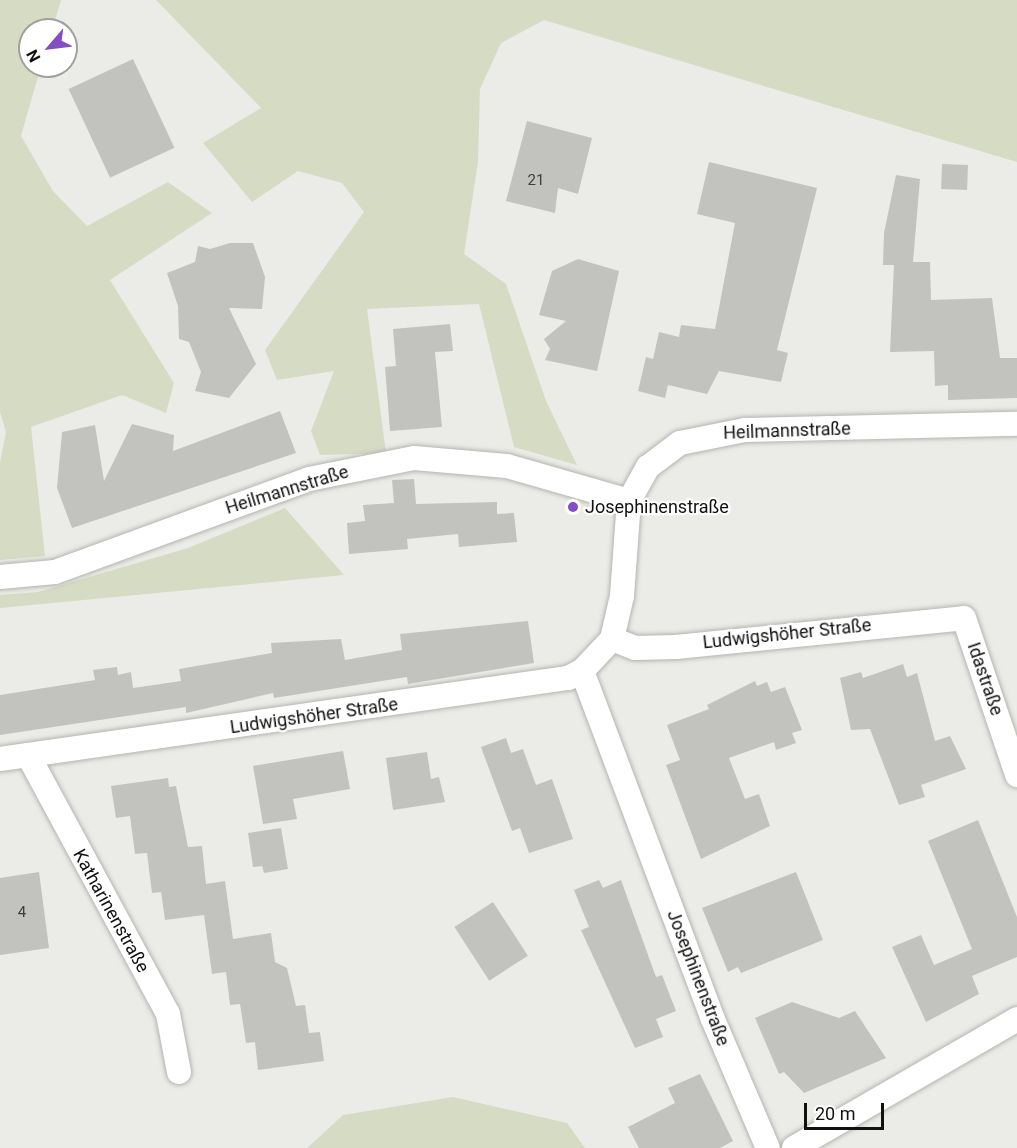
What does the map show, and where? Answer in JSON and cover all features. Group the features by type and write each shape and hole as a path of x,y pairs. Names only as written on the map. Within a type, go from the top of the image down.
{"street":[{"name":"Heilmannstraße","path":"0,578 56,572 309,479 414,458 507,466 629,501 648,466 662,454 710,434 1017,424"},
{"path":"582,671 612,639 621,596 629,501"},
{"name":"Ludwigshöher Straße","path":"612,639 635,648 676,647 964,618"},
{"name":"Idastraße","path":"964,618 1017,775"},
{"name":"Ludwigshöher Straße","path":"0,759 532,686 582,671"},
{"name":"Josephinenstraße","path":"582,671 597,699 711,1017 768,1148"},
{"name":"Katharinenstraße","path":"27,755 168,1014 179,1072"},
{"path":"794,1148 1017,1019"}],"green space":[{"path":"0,0 61,0 56,18 18,18 18,78 38,78 21,136 53,191 87,226 168,182 212,213 110,280 174,383 166,413 122,395 31,427 45,556 0,560 0,463 6,432 0,412"},
{"path":"156,0 1017,0 1017,162 544,20 501,43 480,89 478,162 464,254 506,284 546,401 577,465 514,447 479,304 367,309 386,453 320,455 311,431 334,371 277,380 265,350 364,212 342,183 298,171 252,202 203,143 261,108"},
{"path":"285,508 344,575 0,608 0,595 38,592 188,548"},
{"path":"453,1097 567,1123 585,1148 307,1148 343,1115"}],"building":[{"path":"133,59 174,148 110,178 69,89"},
{"path":"527,121 592,138 578,194 558,188 555,213 506,201"},
{"path":"709,162 817,188 777,350 788,353 781,382 719,371 707,394 668,385 665,398 638,391 646,357 653,359 659,332 679,337 681,325 715,329 735,223 697,214"},
{"path":"942,164 968,165 967,190 941,189"},
{"path":"896,175 920,179 913,262 930,262 931,300 992,298 1000,358 1017,358 1017,398 948,400 948,385 935,386 934,351 890,352 894,265 883,265 884,233"},
{"path":"230,243 253,243 265,277 262,309 229,308 256,364 229,398 195,391 201,372 189,342 179,339 178,306 167,273 195,262 198,246 210,249"},
{"path":"578,259 619,271 597,371 545,360 550,349 544,339 566,321 539,315 552,271"},
{"path":"450,324 453,351 435,352 442,427 390,431 385,367 396,366 393,329"},
{"path":"280,411 296,453 72,528 57,488 62,432 95,425 104,481 132,424 174,435 173,451"},
{"path":"414,479 416,504 497,502 497,514 514,513 517,542 459,547 458,534 407,539 408,549 349,554 347,523 365,521 363,505 394,503 392,480"},
{"path":"528,621 534,663 408,684 407,677 274,698 273,693 186,713 186,707 0,735 0,695 95,680 93,670 117,667 118,675 131,672 133,688 181,681 179,669 272,653 271,643 341,639 345,660 402,650 400,634"},
{"path":"903,664 907,677 917,673 935,741 950,736 966,769 921,785 925,797 899,805 870,729 851,730 840,678 861,672 863,678"},
{"path":"755,681 757,686 767,682 771,692 785,687 802,730 792,733 796,743 776,750 774,742 729,758 745,799 759,794 770,826 701,859 666,765 680,760 667,725 709,709 707,705"},
{"path":"506,738 511,753 523,749 536,785 552,779 573,839 529,853 520,828 512,831 481,747"},
{"path":"343,751 350,789 293,799 297,819 263,824 253,766"},
{"path":"427,752 431,779 439,777 445,802 393,810 386,758"},
{"path":"168,778 169,787 176,786 188,847 202,846 206,884 225,881 233,939 271,933 275,962 287,968 296,1006 305,1005 309,1033 320,1032 324,1061 258,1070 255,1042 246,1043 240,1004 230,1005 226,972 212,974 204,915 165,920 161,892 152,893 147,853 135,854 130,816 116,818 111,786"},
{"path":"978,820 1017,917 1017,957 972,976 979,994 926,1022 892,947 921,935 934,965 972,949 928,841"},
{"path":"281,828 288,869 264,873 262,866 253,867 248,833"},
{"path":"39,872 49,948 0,955 0,878"},
{"path":"796,872 823,940 741,973 738,967 728,972 702,908"},
{"path":"599,880 603,888 621,880 656,977 662,975 676,1011 656,1019 663,1037 635,1048 581,930 589,927 574,890"},
{"path":"493,902 528,956 489,981 454,927"},
{"path":"792,1002 839,1018 855,1011 886,1058 804,1093 784,1072 779,1074 755,1018"},
{"path":"700,1074 733,1141 720,1148 639,1148 628,1127 675,1103 668,1088"}],"place":[{"name":"Josephinenstraße","path":"573,507"}]}
